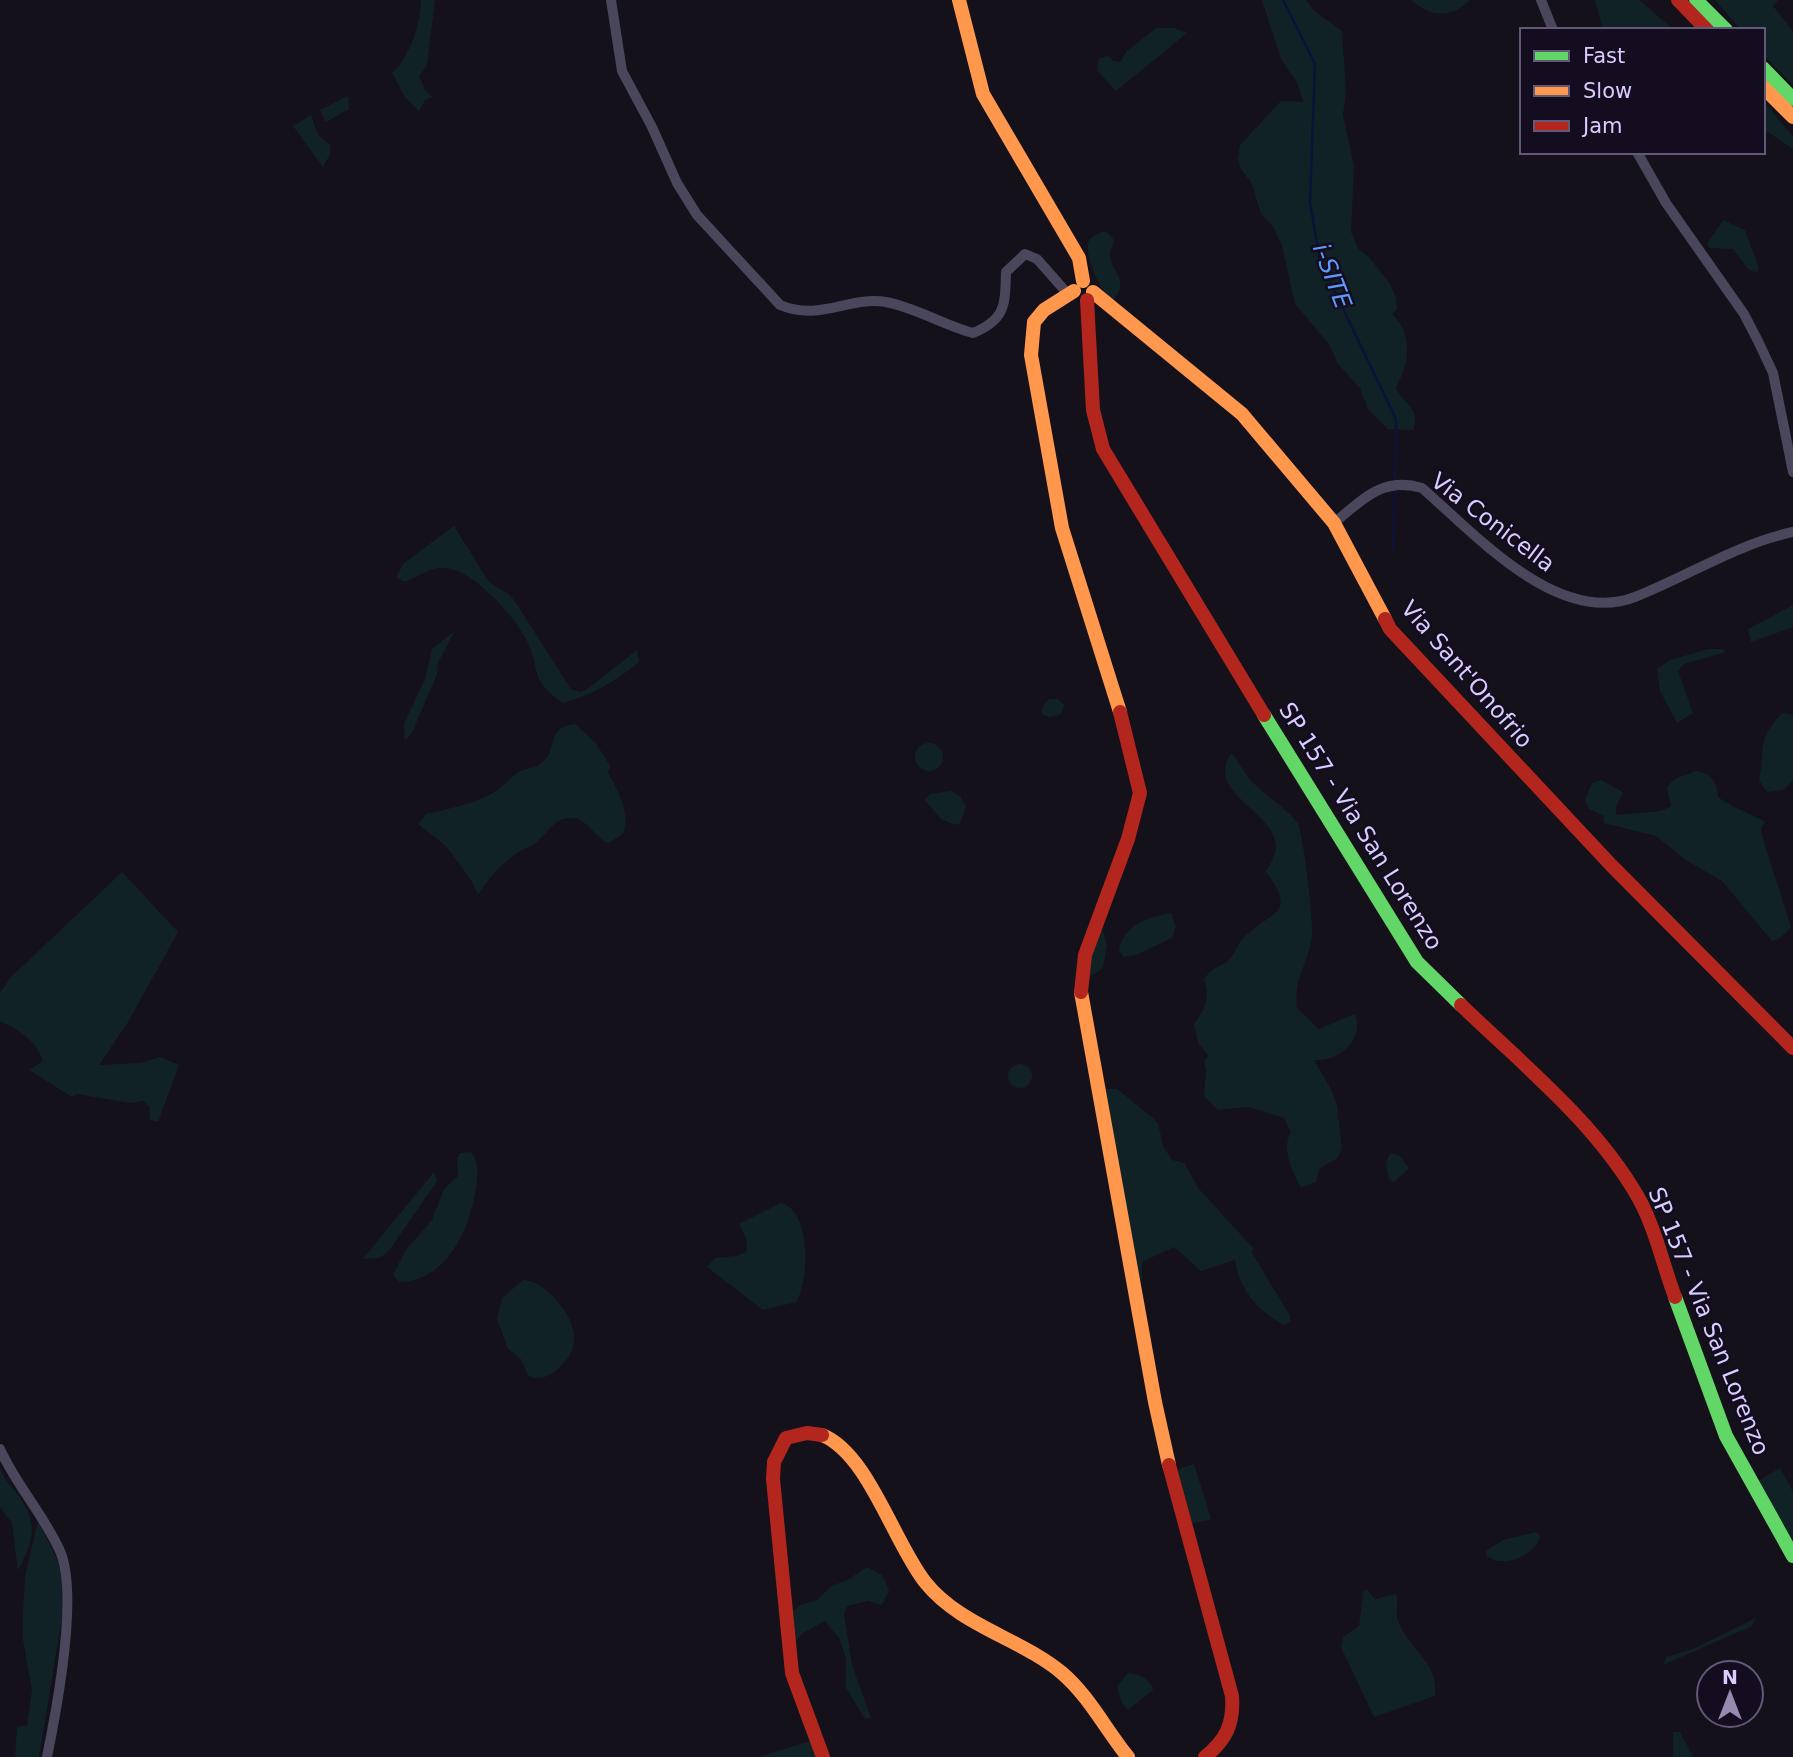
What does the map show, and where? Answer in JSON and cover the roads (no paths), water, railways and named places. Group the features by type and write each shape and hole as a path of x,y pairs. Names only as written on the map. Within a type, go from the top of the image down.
{"main road":[{"name":"SP 157 - Via San Lorenzo","path":"959,0 983,94 1079,258 1093,410 1103,449 1375,898 1417,961 1586,1128 1614,1161 1639,1199 1726,1436 1793,1556"},
{"path":"1678,0 1705,28"},
{"path":"1696,0 1724,28"},
{"path":"1765,70 1793,99"},
{"path":"1765,89 1793,117"},
{"name":"Via Sant'Onofrio","path":"1081,292 1242,414 1334,523 1390,629 1611,865 1775,1034 1793,1048"},
{"path":"1081,292 1044,310 1034,322 1031,355 1057,508 1131,747 1140,793 1128,839 1088,947 1082,993 1155,1402 1173,1480 1232,1695 1231,1728 1223,1743 1205,1757"},
{"path":"823,1757 792,1673 773,1479 774,1462 786,1438 814,1432 826,1436 851,1458 912,1565 934,1593 960,1615 1062,1673 1128,1757"}],"street":[{"path":"611,0 622,71 677,183 697,215 780,305 795,312 812,313 884,301 926,313 973,333 993,324 1000,315 1005,300 1006,272 1014,261 1025,254 1038,259 1081,292"},
{"path":"1541,0 1552,28"},
{"path":"1638,154 1666,203 1744,314 1758,341 1773,373 1793,472"},
{"name":"Via Conicella","path":"1334,523 1376,489 1389,485 1422,488 1532,580 1568,599 1598,604 1632,598 1732,552 1793,532"},
{"path":"0,1449 59,1548 67,1570 59,1683 47,1757"}],"waterway":[{"name":"i-SITE","path":"1283,0 1315,64 1310,202 1320,261 1396,419 1395,483"},
{"name":"i-SITE","path":"1393,549 1395,490"}]}
